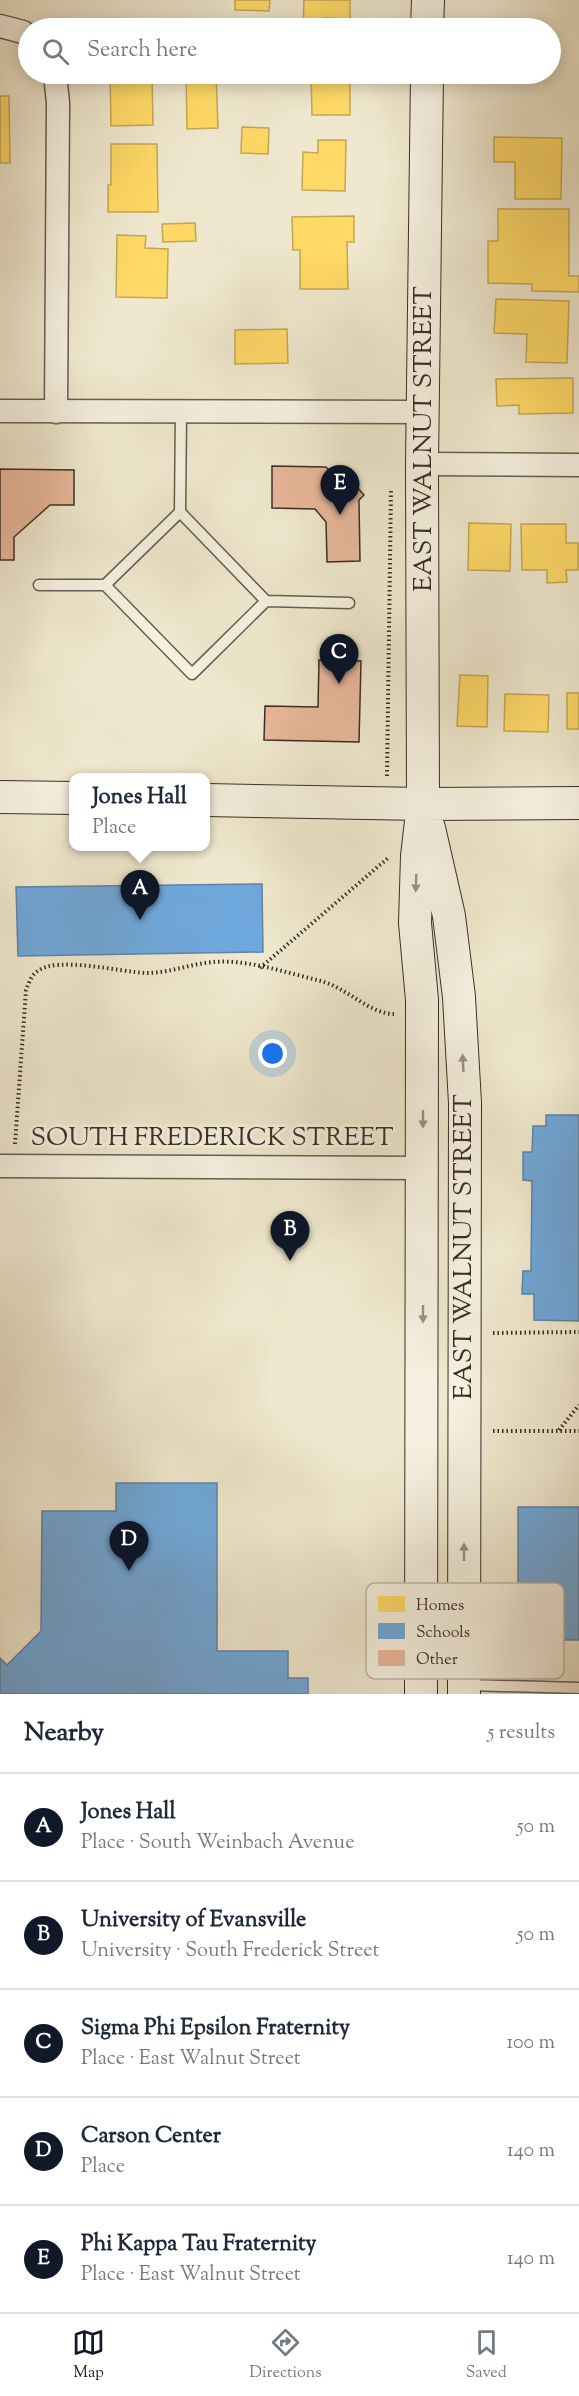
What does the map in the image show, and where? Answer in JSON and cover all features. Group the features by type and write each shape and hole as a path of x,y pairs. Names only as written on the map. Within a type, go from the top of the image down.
{"street":[{"path":"427,18 428,0"},
{"path":"0,26 18,31"},
{"path":"56,84 58,103 56,412"},
{"name":"EAST WALNUT STREET","path":"421,1583 422,1000 415,923 417,856 423,804 422,464 427,84"},
{"path":"0,411 423,412"},
{"path":"422,464 579,465"},
{"path":"0,797 69,798"},
{"path":"210,800 423,804 579,803"},
{"name":"EAST WALNUT STREET","path":"423,804 449,916 459,997 465,1103 464,1583"},
{"name":"SOUTH FREDERICK STREET","path":"0,1166 423,1168"},
{"name":"EAST WALNUT STREET","path":"421,1679 421,1694"}],"lane":[{"path":"181,412 180,512 267,601 349,603"},
{"path":"39,585 105,585 180,512"},
{"path":"105,585 192,674 267,601"},
{"path":"464,1690 579,1688"}],"path":[{"path":"260,968 388,857"},
{"path":"15,1148 26,990 38,970 69,964 146,973 216,962 239,963 324,982 345,990 384,1014 398,1014"},
{"path":"492,1333 579,1332"},
{"path":"559,1431 579,1405"},
{"path":"491,1431 579,1431"}],"building: Homes":[{"path":"235,0 270,0 269,11 235,10"},
{"path":"304,0 350,0 350,18 303,18"},
{"path":"110,84 152,84 153,125 111,126"},
{"path":"186,84 216,84 218,128 187,129"},
{"path":"311,84 350,84 350,115 312,115"},
{"path":"0,96 9,96 10,163 0,163"},
{"path":"242,127 269,128 268,154 241,153"},
{"path":"494,137 562,138 561,199 515,199 515,162 494,162"},
{"path":"318,140 346,140 345,191 302,190 303,152 318,153"},
{"path":"111,144 157,144 158,212 108,212 108,185 111,185"},
{"path":"498,209 569,209 569,276 579,276 579,292 532,291 532,284 488,283 488,241 498,241"},
{"path":"354,216 354,242 347,242 348,289 300,289 300,250 293,250 292,217"},
{"path":"195,223 196,241 163,242 162,224"},
{"path":"117,235 146,236 145,248 168,249 167,298 116,297"},
{"path":"496,299 569,301 567,363 526,362 527,334 494,333"},
{"path":"287,329 288,363 235,364 235,330"},
{"path":"573,378 573,413 519,414 519,405 497,406 496,379"},
{"path":"469,523 511,524 510,571 468,570"},
{"path":"521,524 566,524 566,543 578,543 578,570 566,570 567,582 547,583 547,570 522,570"},
{"path":"460,675 488,676 487,727 457,726"},
{"path":"567,693 579,693 579,729 567,729"},
{"path":"505,694 549,695 548,732 504,731"}],"building: Schools":[{"path":"262,884 263,952 18,956 16,887"},
{"path":"546,1115 579,1115 579,1321 534,1320 534,1294 522,1294 523,1271 531,1271 532,1181 523,1180 523,1152 532,1152 533,1126 546,1126"},
{"path":"116,1483 217,1483 217,1651 288,1651 288,1678 308,1678 308,1694 0,1694 0,1658 7,1665 41,1631 42,1511 116,1511"},
{"path":"518,1507 579,1507 579,1640 564,1640 564,1583 518,1583"}],"building: Other":[{"path":"272,466 326,467 333,475 340,468 364,495 359,500 360,561 327,562 326,522 315,509 272,508"},
{"path":"0,469 74,470 74,505 50,505 14,537 14,560 0,560"},
{"path":"319,660 361,661 359,742 264,740 265,706 318,707"}],"place":[{"name":"Phi Kappa Tau Fraternity","path":"340,515"},
{"name":"Sigma Phi Epsilon Fraternity","path":"339,684"},
{"name":"Jones Hall","path":"140,920"},
{"name":"University of Evansville","path":"290,1261"},
{"name":"Carson Center","path":"129,1571"}]}
